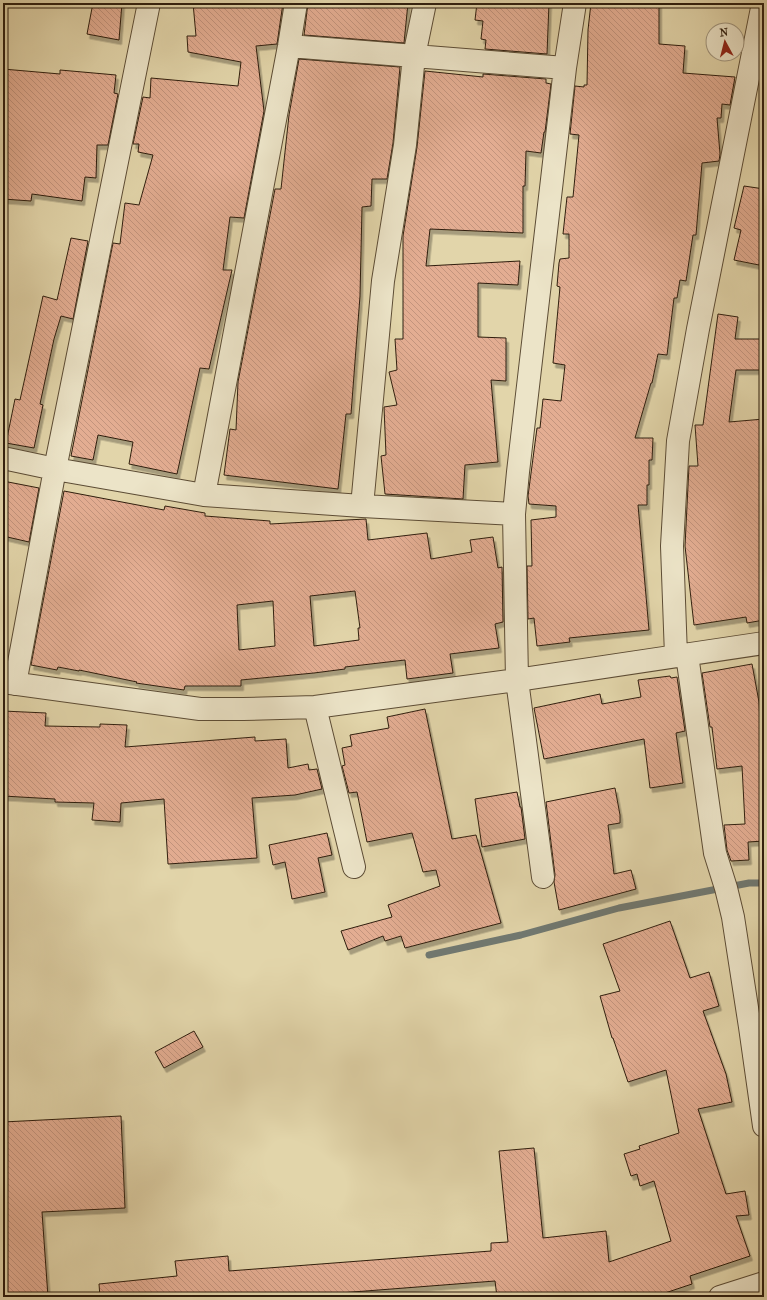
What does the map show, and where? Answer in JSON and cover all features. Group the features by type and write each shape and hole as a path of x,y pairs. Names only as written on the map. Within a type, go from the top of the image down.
{"street":[{"path":"149,3 55,469 9,683 200,709 315,707 517,680 764,643"},
{"path":"204,495 296,3"},
{"path":"362,506 383,281 406,146 414,56 425,3"},
{"path":"543,878 517,680 514,514 565,68 575,3"},
{"path":"763,3 700,321 678,441 672,546 682,656 713,840 733,917 757,1024 764,1126"},
{"path":"289,46 565,68"},
{"path":"3,458 55,469 204,495 362,506 514,514"},
{"path":"315,707 354,867"},
{"path":"720,1297 764,1283"}],"building":[{"path":"93,3 122,3 119,40 87,34"},
{"path":"193,3 283,3 277,44 256,46 264,111 244,218 230,217 223,270 232,270 209,369 200,368 177,474 129,464 133,442 98,435 93,460 71,456 113,243 120,244 125,203 139,205 153,155 138,152 139,144 133,144 143,97 150,98 151,78 238,86 241,62 188,52 187,36 196,36"},
{"path":"308,3 408,3 404,43 304,35"},
{"path":"477,3 549,3 547,54 485,49 486,40 481,39 483,21 475,20"},
{"path":"591,3 659,3 659,44 685,46 683,73 735,77 730,105 722,104 721,118 717,118 720,154 719,161 702,163 696,235 693,235 686,281 680,280 677,298 674,298 667,355 658,354 652,383 635,438 653,438 652,460 649,460 647,505 638,505 649,630 569,638 570,642 537,646 534,618 528,619 527,566 532,566 531,520 556,517 556,506 529,504 528,496 537,428 540,428 543,399 561,401 565,365 553,363 560,287 557,286 560,259 569,258 569,234 563,234 567,197 573,197 579,135 570,134 575,86 584,87 584,85 587,85 588,30"},
{"path":"299,59 400,67 393,143 387,179 372,179 371,206 362,207 360,296 351,414 346,414 338,489 224,475 230,429 236,430 238,382 275,189 281,189 289,115"},
{"path":"3,69 60,74 60,70 116,75 114,93 118,94 108,145 97,145 96,178 85,177 82,201 32,194 31,201 3,199"},
{"path":"425,71 483,77 483,74 546,79 546,83 551,84 541,153 526,151 525,186 523,186 523,233 430,229 426,266 520,261 518,285 478,283 478,337 506,338 506,381 491,380 498,462 465,465 463,499 385,494 381,456 386,455 384,407 397,405 389,372 397,370 395,339 403,339 403,236 417,147"},
{"path":"744,186 764,189 764,244 759,265 734,260 741,230 734,228"},
{"path":"71,238 88,241 73,319 61,316 54,339 40,404 43,405 34,448 6,443 15,399 20,400 43,296 57,300"},
{"path":"718,314 738,317 735,339 764,339 764,370 736,370 729,422 764,419 764,620 747,623 746,617 694,625 685,546 689,466 698,466 695,425 703,425"},
{"path":"3,481 39,488 29,542 3,536"},
{"path":"64,491 164,510 165,506 205,513 205,516 270,521 270,524 366,519 368,540 427,533 431,559 472,552 470,540 493,537 498,568 502,567 503,622 495,624 499,648 450,654 453,673 407,679 405,660 345,667 345,669 314,673 241,680 241,686 185,686 184,690 136,683 137,682 79,670 58,667 57,670 31,665","holes":["355,591 360,628 358,628 359,640 314,646 310,596","273,601 275,646 239,650 237,605"]},
{"path":"752,664 759,702 760,723 764,723 764,841 748,842 749,860 731,861 727,850 724,825 745,824 742,766 717,769 712,727 710,727 702,673"},
{"path":"670,676 671,678 677,677 685,731 676,733 683,783 650,788 644,739 544,759 534,708 600,694 602,704 641,697 638,680"},
{"path":"425,709 452,839 476,835 501,923 405,948 401,936 385,941 383,936 348,950 341,931 392,917 388,905 440,886 436,870 423,872 412,833 367,842 357,792 349,793 342,766 345,765 342,748 352,746 350,735 389,728 387,717"},
{"path":"3,711 46,713 45,726 100,727 100,724 127,725 125,747 255,737 255,741 286,739 288,768 308,764 309,770 317,769 322,789 295,795 252,798 257,858 168,864 164,799 121,803 120,822 92,820 94,803 55,802 55,799 3,796"},
{"path":"615,788 620,823 608,825 614,874 631,870 636,889 559,910 554,882 555,875 546,802"},
{"path":"517,792 521,807 525,839 482,847 475,799"},
{"path":"327,833 332,855 318,858 325,892 292,899 285,862 273,865 269,845"},
{"path":"670,921 690,978 709,972 719,1006 703,1011 726,1074 732,1102 698,1109 726,1194 745,1191 749,1215 736,1216 750,1256 690,1276 692,1284 653,1297 497,1297 495,1281 288,1297 100,1297 99,1284 177,1276 175,1261 228,1256 229,1271 491,1251 491,1243 508,1242 499,1151 534,1148 543,1238 606,1231 609,1262 671,1241 654,1181 640,1186 637,1174 631,1176 624,1154 640,1149 639,1146 679,1133 666,1070 628,1082 612,1038 600,996 620,991 603,944"},
{"path":"194,1031 203,1047 164,1068 155,1052"},
{"path":"121,1116 125,1208 42,1212 48,1297 3,1297 3,1122"}],"waterway":[{"path":"429,955 521,935 619,908 749,883 764,883"}]}
